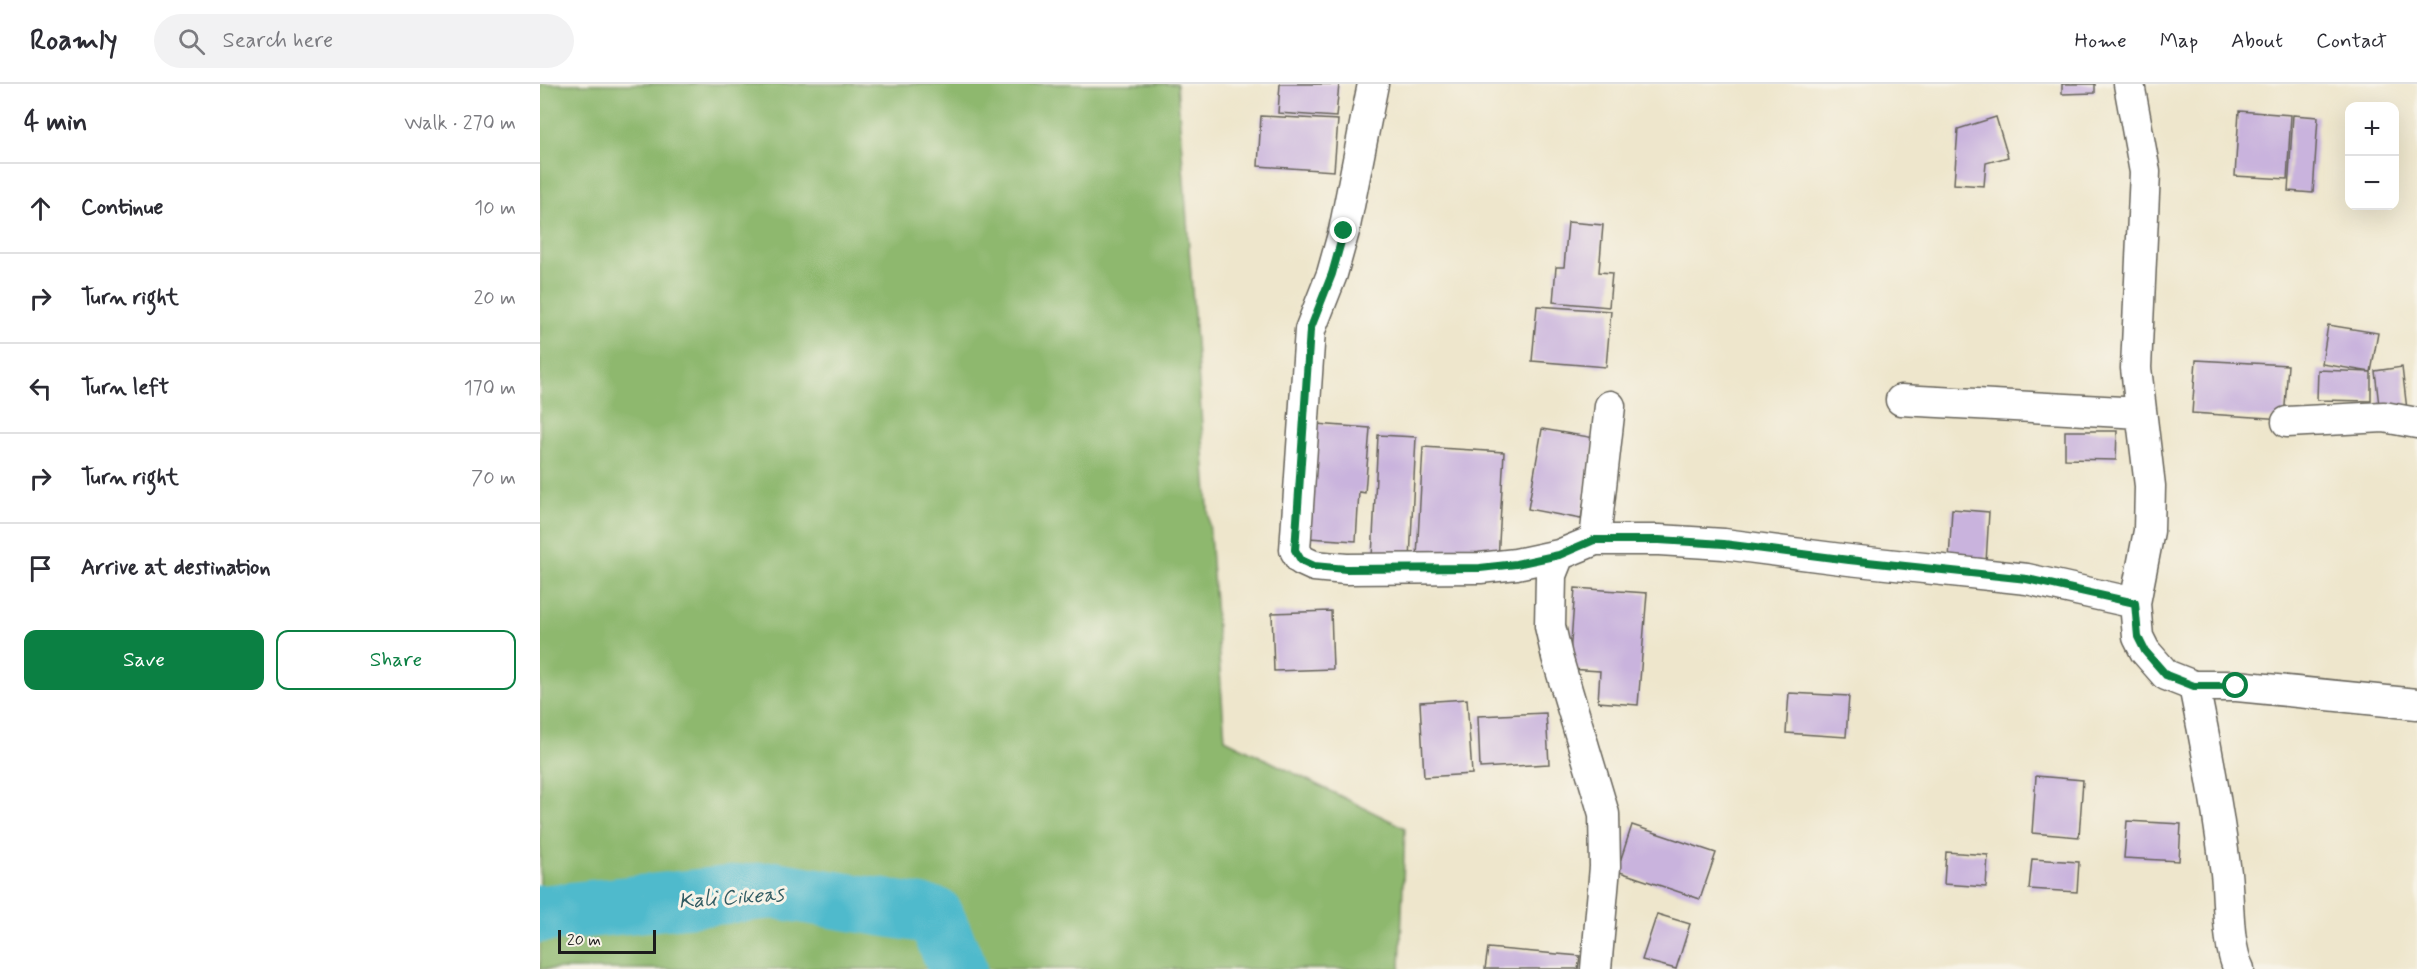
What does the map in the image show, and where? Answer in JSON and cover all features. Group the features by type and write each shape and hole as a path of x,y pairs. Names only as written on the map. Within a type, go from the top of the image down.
{"street":[{"path":"1373,84 1344,231 1332,274 1310,330 1295,550 1301,560 1314,566 1346,569 1480,568 1516,564 1559,555 1594,540 1659,540 1724,544 2016,578 2092,592 2135,603"},
{"path":"2129,84 2145,172 2136,368 2150,486 2150,508 2149,531 2135,603 2138,637 2145,651 2166,675 2194,686 2236,686 2417,704"},
{"path":"1902,400 2141,413"},
{"path":"1594,540 1610,406"},
{"path":"2287,422 2384,417 2417,423"},
{"path":"1559,555 1551,575 1550,626 1557,657 1604,814 1605,867 1596,969"},
{"path":"2194,686 2211,770 2234,953 2239,969"}],"green space":[{"path":"540,84 1177,84 1225,739 1405,828 1400,969 540,969"}],"building":[{"path":"1280,84 1339,84 1336,117 1278,113"},
{"path":"2062,84 2095,84 2095,93 2062,94"},
{"path":"2239,111 2291,115 2287,179 2235,176"},
{"path":"2293,115 2318,117 2313,193 2288,191"},
{"path":"1261,116 1338,120 1334,171 1258,166"},
{"path":"1996,117 2008,157 1986,163 1984,186 1954,184 1958,129"},
{"path":"1568,222 1603,225 1599,272 1612,273 1609,307 1553,302 1556,267 1564,267"},
{"path":"1537,306 1611,311 1606,367 1532,361"},
{"path":"2328,325 2378,333 2371,372 2322,364"},
{"path":"2196,360 2288,365 2284,419 2192,413"},
{"path":"2402,367 2407,410 2380,414 2375,371"},
{"path":"2318,370 2371,372 2371,401 2317,400"},
{"path":"1316,424 1370,428 1365,493 1359,492 1356,541 1308,538"},
{"path":"1542,429 1595,438 1581,519 1528,509"},
{"path":"2065,431 2117,431 2116,460 2065,459"},
{"path":"1378,435 1416,437 1410,560 1372,558"},
{"path":"1423,447 1504,452 1498,561 1417,557"},
{"path":"1952,509 1989,512 1986,563 1949,560"},
{"path":"1575,588 1647,593 1638,705 1598,702 1600,671 1569,669"},
{"path":"1331,611 1333,669 1274,671 1272,613"},
{"path":"1789,693 1849,696 1846,737 1786,733"},
{"path":"1467,699 1472,774 1424,777 1420,702"},
{"path":"1546,713 1549,764 1480,768 1478,716"},
{"path":"2036,776 2083,780 2079,837 2032,833"},
{"path":"2127,821 2181,824 2179,861 2124,858"},
{"path":"1632,825 1716,853 1700,899 1617,871"},
{"path":"1946,852 1988,855 1986,887 1944,884"},
{"path":"2032,859 2079,862 2077,892 2029,889"},
{"path":"1657,914 1690,924 1676,969 1642,960"},
{"path":"1488,948 1580,956 1578,969 1485,969"}],"waterway":[{"name":"Kali Cikeas","path":"540,914 775,890 935,916 958,969"}],"route":[{"path":"1344,231 1332,274 1310,330 1295,550 1301,560 1314,566 1346,569 1480,568 1516,564 1559,555 1594,540 1659,540 1724,544 2027,579 2135,603 2138,637 2145,651 2166,675 2194,686 2236,686"}]}
